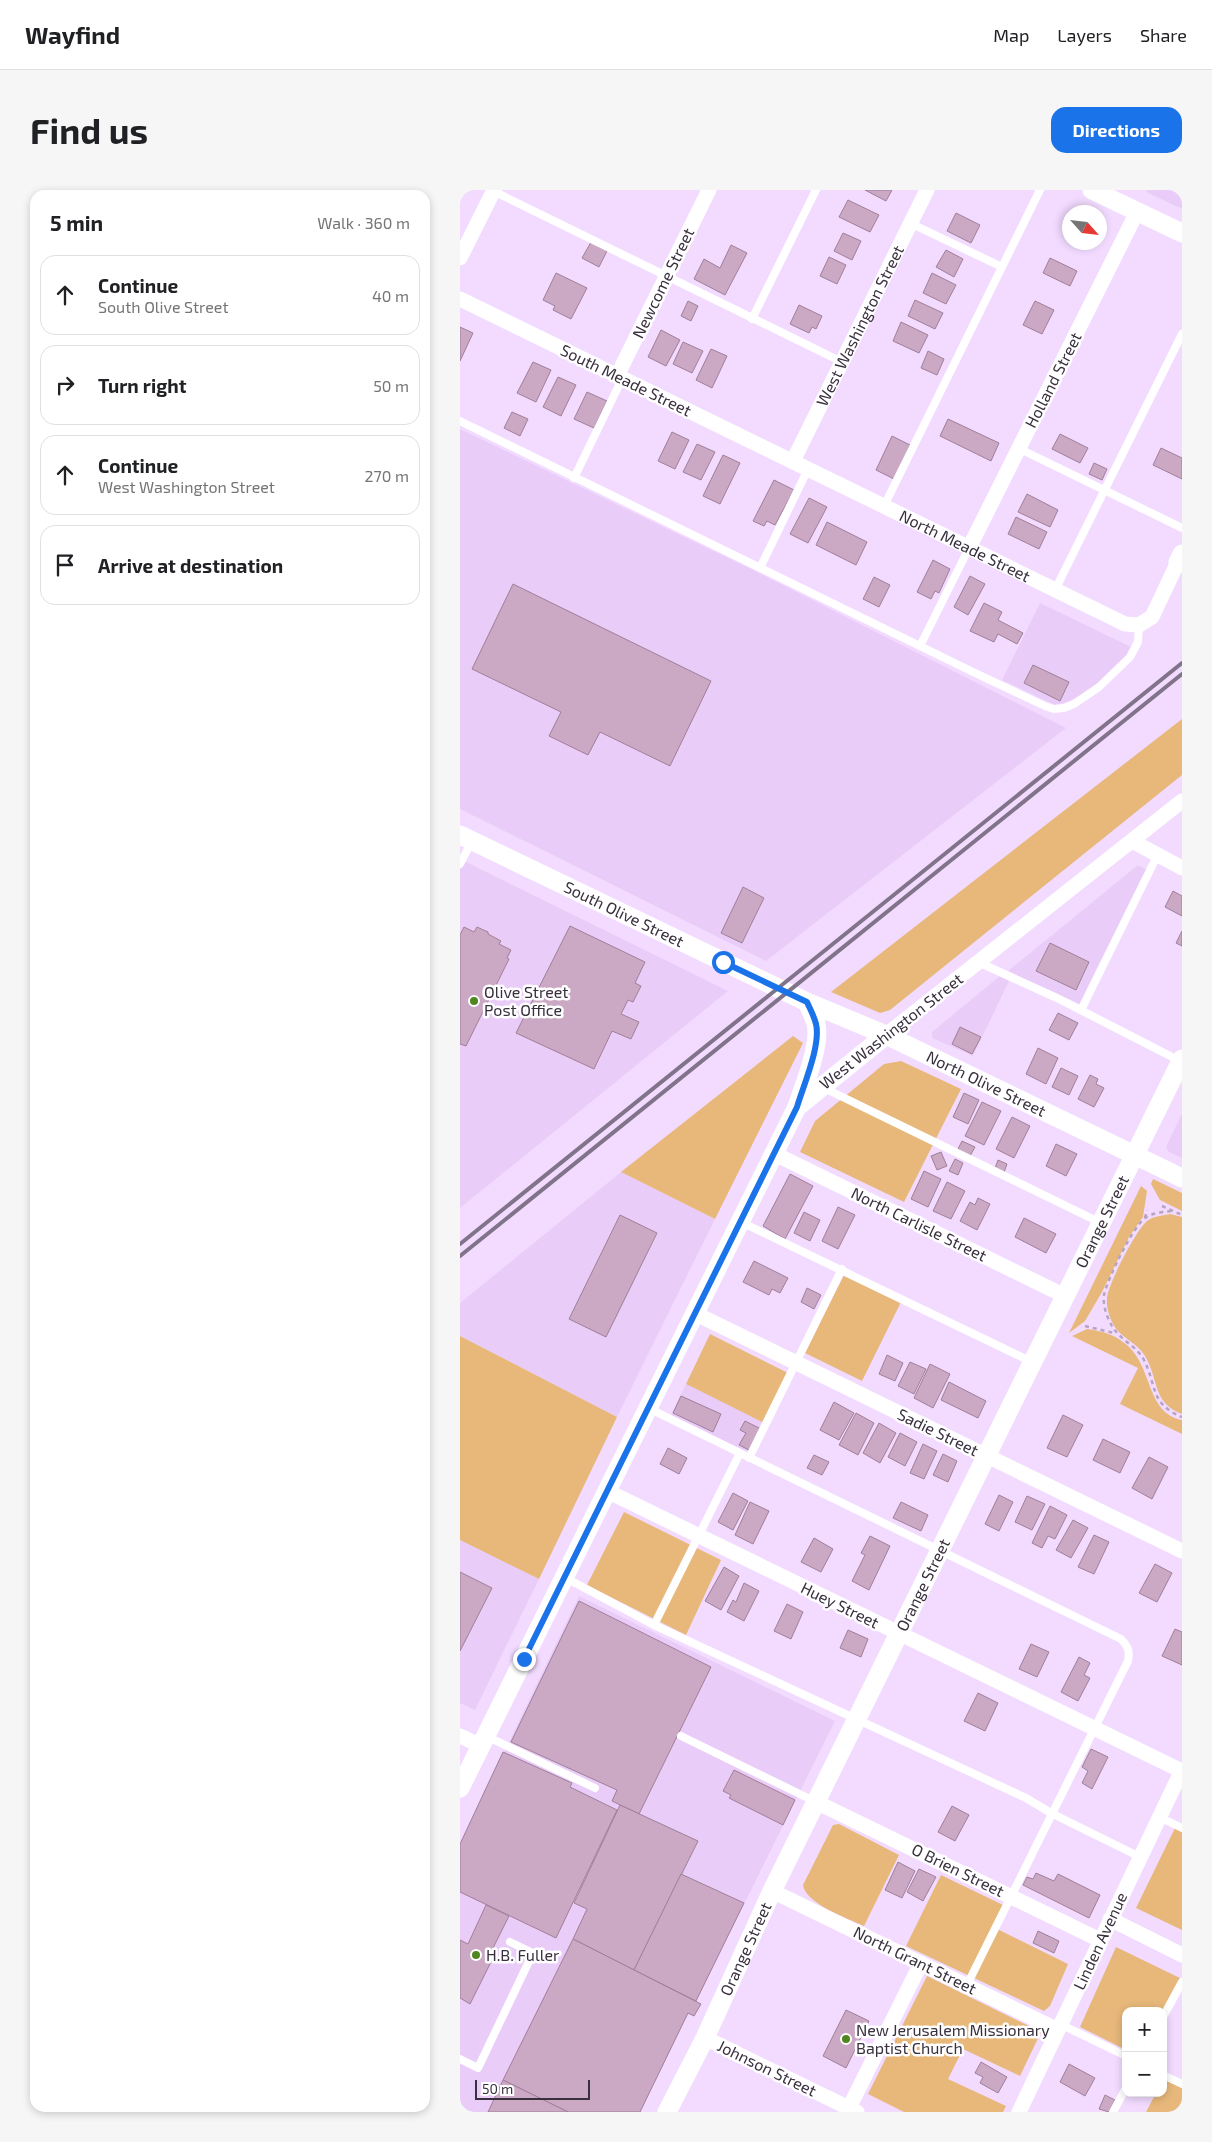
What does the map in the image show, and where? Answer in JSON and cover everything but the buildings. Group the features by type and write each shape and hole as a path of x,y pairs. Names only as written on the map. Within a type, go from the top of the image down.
{"street":[{"path":"460,258 493,190"},
{"name":"Newcome Street","path":"620,377 709,190"},
{"name":"West Washington Street","path":"793,462 927,190"},
{"path":"1092,190 1182,234"},
{"name":"Holland Street","path":"969,548 1137,212"},
{"name":"South Meade Street","path":"460,300 793,462"},
{"name":"North Meade Street","path":"793,462 1125,624 1139,625"},
{"path":"1139,625 1152,617 1181,560"},
{"name":"West Washington Street","path":"813,1082 886,1035 1182,801"},
{"name":"South Olive Street","path":"466,838 788,993"},
{"path":"1132,841 1182,868"},
{"name":"North Olive Street","path":"788,993 886,1035 1182,1178"},
{"path":"460,1788 773,1153 797,1107 813,1082 818,1046 816,1023 807,1002"},
{"name":"Orange Street","path":"667,2112 705,2038 772,1891 1181,1060"},
{"name":"North Carlisle Street","path":"773,1153 1065,1296"},
{"name":"Sadie Street","path":"694,1313 1182,1551"},
{"name":"Huey Street","path":"607,1491 1182,1771"},
{"path":"460,1736 483,1741"},
{"name":"Linden Avenue","path":"1019,2112 1182,1771"},
{"name":"O Brien Street","path":"816,1802 1100,1940"},
{"name":"North Grant Street","path":"772,1891 967,1986 1059,2027"},
{"path":"1110,1919 1182,1955"},
{"path":"851,2111 922,1963"},
{"name":"Johnson Street","path":"705,2038 851,2111"}],"lane":[{"path":"493,190 842,362"},
{"path":"752,319 816,190"},
{"path":"884,506 1040,190"},
{"path":"910,223 1002,267"},
{"path":"1055,590 1182,334"},
{"path":"574,478 620,377"},
{"path":"460,421 920,646 1054,709 1074,704 1115,673 1136,647 1139,625"},
{"path":"1018,448 1182,528"},
{"path":"760,568 808,469"},
{"path":"920,646 969,548"},
{"path":"460,864 466,838"},
{"path":"1081,1010 1157,856"},
{"path":"978,962 1081,1010 1181,1060"},
{"path":"813,1082 1101,1223"},
{"path":"740,1222 842,1269 1032,1362"},
{"path":"749,1458 842,1269"},
{"path":"648,1408 939,1552 1059,1608 1121,1639 1127,1645 1130,1653 1128,1661 967,1986"},
{"path":"654,1625 740,1453"},
{"path":"564,1577 654,1625 856,1721 1026,1798 1051,1814 1140,1857"},
{"path":"681,1736 816,1802"},
{"path":"483,1741 595,1788"},
{"path":"1159,1817 1182,1828"},
{"path":"460,2060 478,2068 533,1952 510,1942"},
{"path":"1167,2010 1182,1982"},
{"path":"1059,2027 1122,2054"},
{"path":"1167,2077 1182,2084"},
{"path":"1114,2112 1122,2096"}],"path":[{"path":"1162,1206 1182,1214"},
{"path":"1147,1210 1145,1218 1125,1248 1105,1294 1107,1315 1115,1333 1142,1358 1150,1373 1154,1394 1161,1404 1170,1412 1182,1417"},
{"path":"1145,1218 1171,1211"},
{"path":"1084,1326 1115,1333"}],"shaded area":[{"path":"1147,190 1182,190 1182,209 1146,192"},
{"path":"460,429 757,572 1066,728 766,961 460,809"},
{"path":"1040,603 1131,647 1122,662 1112,672 1080,696 1055,705 1002,680"},
{"path":"1182,719 1182,775 890,1010 880,1013 831,992"},
{"path":"460,859 728,991 460,1208"},
{"path":"1138,865 1147,870 1080,1004 1008,971"},
{"path":"1000,976 1009,981 973,1056 932,1038 932,1032"},
{"path":"793,1036 803,1043 715,1219 621,1172"},
{"path":"901,1061 961,1089 904,1202 800,1152 815,1121 884,1064"},
{"path":"1182,1113 1182,1158 1169,1152 1166,1147"},
{"path":"621,1172 715,1219 617,1417 460,1336 460,1303"},
{"path":"1153,1179 1182,1193 1182,1211 1160,1200 1151,1184"},
{"path":"1141,1186 1147,1191 1143,1217 1129,1237 1102,1292 1085,1321 1069,1333"},
{"path":"1170,1214 1182,1217 1182,1414 1172,1409 1161,1397 1145,1356 1138,1347 1116,1329 1110,1318 1107,1304 1109,1291 1117,1271 1129,1247 1145,1223 1150,1219"},
{"path":"844,1275 901,1302 862,1381 805,1353"},
{"path":"1087,1329 1111,1335 1128,1346 1138,1359 1158,1403 1167,1414 1182,1420 1182,1434 1120,1404 1138,1368 1072,1336"},
{"path":"710,1334 788,1373 764,1423 686,1384"},
{"path":"460,1336 617,1417 539,1579 460,1540"},
{"path":"686,1384 764,1423 749,1453 671,1415"},
{"path":"624,1512 721,1560 686,1635 587,1585"},
{"path":"460,1540 539,1579 475,1710 460,1703"},
{"path":"579,1596 835,1721 696,2001 701,2004 694,2016 688,2014 640,2112 460,2112 460,1844"},
{"path":"839,1824 899,1855 864,1926 838,1915 819,1904 811,1898 803,1885 833,1825"},
{"path":"1175,1828 1182,1831 1182,1930 1136,1908"},
{"path":"941,1875 1003,1905 993,1927 1068,1964 1050,2006 1044,2011 906,1946"},
{"path":"1116,1947 1180,1978 1165,2007 1122,2007 1122,2048 1080,2027"},
{"path":"927,1976 1041,2032 1020,2076 963,2049 948,2079 1006,2106 1003,2112 904,2112 868,2094"},
{"path":"1167,2081 1182,2088 1182,2112 1146,2112 1154,2097 1167,2097"}],"railway":[{"path":"460,1244 1182,663"},
{"path":"460,1256 1182,674"}],"place":[{"name":"Olive Street Post Office","path":"474,1001"},
{"name":"H.B. Fuller","path":"476,1955"},
{"name":"New Jerusalem Missionary Baptist Church","path":"846,2039"}],"route":[{"path":"524,1659 797,1107 809,1066 818,1046 816,1023 807,1002 723,962"}]}
